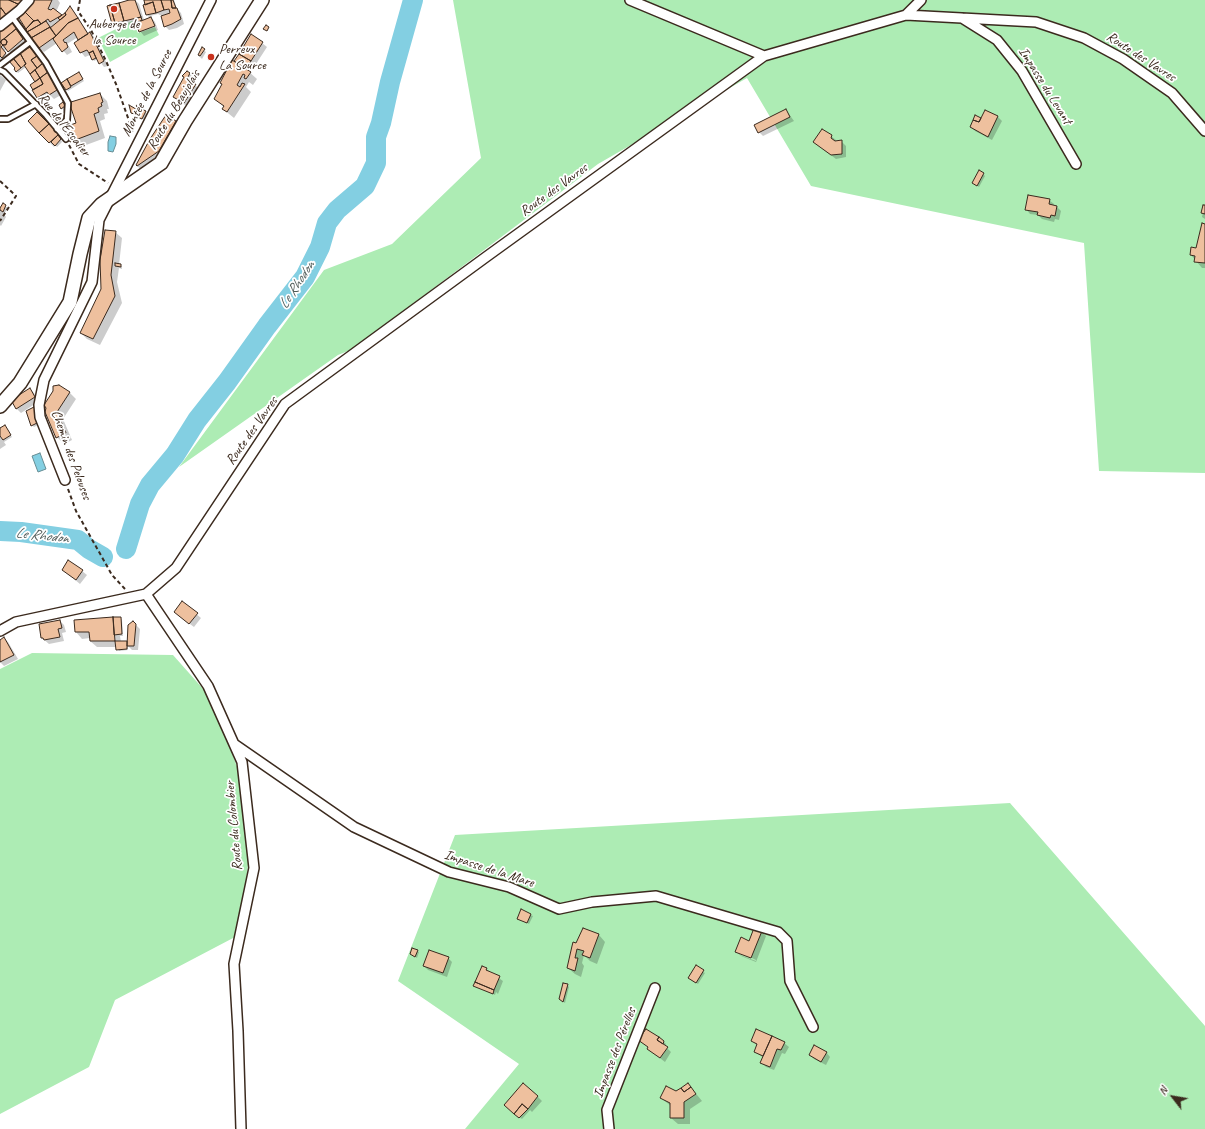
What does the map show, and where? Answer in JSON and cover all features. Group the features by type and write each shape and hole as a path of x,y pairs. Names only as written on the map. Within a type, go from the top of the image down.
{"main road":[{"name":"Route du Beaujolais","path":"0,406 20,383 70,302 89,218 113,193 161,163 185,121 262,0"}],"street":[{"path":"0,26 12,17 29,0"},
{"name":"Montée de la Source","path":"113,193 211,0"},
{"path":"630,0 764,56"},
{"path":"906,15 921,0"},
{"name":"Route des Vavres","path":"0,631 16,622 146,594 176,568 285,404 492,252 764,56 906,15 1036,22 1084,38 1123,59 1172,93 1205,131"},
{"name":"Impasse du Levant","path":"961,18 997,40 1022,71 1076,164"},
{"name":"Chemin des Pelouses","path":"65,480 40,417 39,405 44,380 92,282 99,220 113,193"},
{"name":"Route du Colombier","path":"146,594 208,686 242,762 254,868 234,964 238,1030 240,1129"},
{"name":"Impasse de la Mare","path":"234,744 354,827 449,872 508,887 559,909 592,902 656,896 778,932 787,941 790,981 813,1026"},
{"name":"Impasse des Pérelles","path":"609,1129 608,1110 655,988"}],"lane":[{"path":"12,17 46,63 68,104 67,120 57,128"},
{"path":"0,65 30,42"},
{"name":"Rue de l'Escalier","path":"0,70 4,72 36,104 66,139"},
{"path":"0,119 8,119 36,104"}],"path":[{"path":"80,0 78,11 91,30 116,84 133,132"},
{"name":"Rue de l'Escalier","path":"66,139 80,164 113,193"},
{"path":"0,181 16,196 0,221"},
{"name":"Chemin des Pelouses","path":"65,480 76,511 112,575 133,598"}],"green space":[{"path":"453,0 1205,0 1205,473 1099,471 1084,243 811,186 747,78 598,164 353,349 338,355 179,467 324,270 392,244 481,158"},
{"path":"132,21 138,33 155,27 159,35 110,62 98,38"},
{"path":"32,653 173,655 213,700 254,814 244,898 235,937 115,1000 89,1067 0,1114 0,669"},
{"path":"1010,803 1205,1026 1205,1129 465,1129 519,1064 398,981 455,835"}],"water":[{"path":"110,136 116,137 116,144 113,152 108,151"},
{"path":"40,453 46,469 38,472 32,456"}],"building":[{"path":"0,0 9,0 20,5 7,16 1,8 0,9"},
{"path":"9,0 22,0 20,5"},
{"path":"33,0 52,0 48,9 51,10 53,8 62,15 50,22 48,19 41,24 38,20 34,21 25,12"},
{"path":"135,0 141,17 124,21 119,3"},
{"path":"144,0 161,0 164,10 156,13 153,2 145,5"},
{"path":"161,0 171,0 172,8 177,8 181,19 164,27 161,16 170,13 169,9 164,10"},
{"path":"171,0 173,0 176,8 172,8"},
{"path":"153,2 156,13 146,15 143,5"},
{"path":"119,3 124,21 115,23 110,5"},
{"path":"110,5 115,23 112,24 107,6"},
{"path":"70,6 78,18 68,23 56,36 50,28 66,15 65,13"},
{"path":"1,8 7,16 0,21 0,9"},
{"path":"25,12 34,21 26,29 19,18"},
{"path":"65,13 66,15 60,20 58,18"},
{"path":"141,17 142,20 136,23 134,19"},
{"path":"151,17 155,26 139,32 136,23"},
{"path":"78,18 88,34 78,40 74,32 63,40 65,43 66,42 68,47 62,52 53,39 68,23"},
{"path":"38,20 41,24 27,32 26,29 33,21"},
{"path":"46,21 50,27 31,38 27,32"},
{"path":"12,23 17,28 0,42 0,32"},
{"path":"266,25 269,27 267,31 263,29"},
{"path":"50,27 56,36 39,48 31,38"},
{"path":"16,29 23,39 8,52 3,45 6,45 7,41 4,39"},
{"path":"90,32 104,61 99,64 93,51 89,53 87,50 80,53 74,43"},
{"path":"251,34 263,42 251,61 239,54"},
{"path":"4,39 7,42 4,45 1,42"},
{"path":"0,42 3,45 1,47 6,53 2,58 0,56"},
{"path":"30,47 37,56 31,60 37,68 30,74 24,65 26,64 20,53"},
{"path":"202,47 205,49 200,56 198,55"},
{"path":"93,51 96,58 92,60 89,53"},
{"path":"20,53 26,64 21,68 13,58"},
{"path":"239,54 251,61 246,69 234,61"},
{"path":"37,56 43,63 37,68 31,60"},
{"path":"13,58 21,68 16,72 14,69 15,68 9,61"},
{"path":"232,60 251,72 246,79 244,78 245,75 243,74 237,85 240,87 242,83 245,84 227,112 222,109 224,106 214,99 222,84 220,83"},
{"path":"43,63 48,72 40,78 35,70"},
{"path":"35,70 40,78 35,82 30,74"},
{"path":"187,71 190,73 187,79 196,84 184,103 173,97 184,77 182,76"},
{"path":"48,72 57,90 49,95 47,92 37,98 32,90 43,84 40,78"},
{"path":"79,72 83,79 71,86 67,79"},
{"path":"40,78 43,84 33,90 30,85"},
{"path":"67,79 71,87 66,90 61,83"},
{"path":"100,93 103,102 101,103 102,106 98,108 99,112 94,114 99,131 70,142 65,127 76,123 71,108 71,102"},
{"path":"63,102 65,106 61,109 59,105"},
{"path":"129,105 136,109 134,114 131,113"},
{"path":"139,108 146,111 142,119 135,116"},
{"path":"786,109 790,117 758,133 754,125"},
{"path":"985,110 998,116 988,137 970,127 973,120 979,122"},
{"path":"37,112 49,124 39,133 28,121"},
{"path":"166,115 176,121 159,151 137,166 136,165 150,139"},
{"path":"975,115 981,118 979,122 973,120"},
{"path":"49,124 59,134 49,143 39,133"},
{"path":"822,129 832,135 831,138 835,141 842,140 842,154 831,155 813,142"},
{"path":"58,135 61,139 55,146 51,142"},
{"path":"979,170 984,173 977,186 972,183"},
{"path":"1028,195 1050,199 1049,204 1057,206 1055,216 1051,215 1050,218 1037,215 1038,212 1025,210"},
{"path":"3,203 6,205 3,212 0,208"},
{"path":"1203,205 1205,205 1205,214 1201,213"},
{"path":"1202,223 1205,224 1205,263 1194,262 1195,256 1190,255 1191,247 1196,248"},
{"path":"105,230 116,231 111,275 115,296 93,339 80,333 101,289 100,260"},
{"path":"115,263 121,264 121,267 115,266"},
{"path":"59,385 70,392 57,412 66,433 56,438 45,412 46,408 44,405 53,391 53,386"},
{"path":"30,388 35,397 16,409 11,400"},
{"path":"34,407 39,422 31,426 26,411"},
{"path":"5,425 11,435 3,440 0,436 0,428"},
{"path":"68,560 83,570 76,580 62,570"},
{"path":"182,601 198,613 189,624 174,612"},
{"path":"113,617 121,617 122,634 114,635"},
{"path":"113,617 115,641 90,641 89,632 75,632 74,620"},
{"path":"60,620 62,628 58,629 60,637 44,640 41,638 39,624"},
{"path":"133,621 136,624 134,646 127,646 128,625"},
{"path":"4,637 14,655 0,662 0,640"},
{"path":"115,641 127,641 127,649 116,650"},
{"path":"521,909 531,914 527,923 517,919"},
{"path":"583,928 599,934 590,958 582,955 584,951 577,949 575,958 578,958 575,971 567,968 573,942 576,943"},
{"path":"754,928 762,931 751,958 735,952 741,937 749,941"},
{"path":"412,948 418,950 415,957 410,954"},
{"path":"429,950 449,957 443,973 423,966"},
{"path":"696,965 704,970 696,983 688,978"},
{"path":"482,966 487,968 486,970 500,976 494,990 475,982"},
{"path":"475,982 494,990 493,994 473,986"},
{"path":"563,983 568,984 563,1002 559,999"},
{"path":"646,1029 659,1037 657,1040 668,1047 660,1058 647,1049 648,1047 638,1040"},
{"path":"756,1029 772,1036 763,1056 754,1052 757,1044 751,1041"},
{"path":"772,1036 785,1042 781,1050 777,1049 770,1067 760,1063"},
{"path":"659,1037 664,1041 663,1044 657,1040"},
{"path":"814,1045 827,1052 821,1062 809,1055"},
{"path":"523,1083 538,1096 528,1109 522,1104 514,1114 504,1105"},
{"path":"688,1083 691,1087 684,1092 681,1088"},
{"path":"666,1086 676,1091 681,1088 684,1092 691,1087 696,1094 684,1102 684,1118 670,1118 670,1103 660,1098"},
{"path":"522,1104 528,1109 519,1118 514,1114"}],"waterway":[{"name":"Le Rhodon","path":"126,549 140,504 150,485 175,455 197,420 305,277 320,247 327,223 337,210 365,186 376,163 376,137 413,0"},
{"name":"Le Rhodon","path":"0,531 21,532 78,540 89,549 103,557"}],"place":[{"name":"Auberge de la Source","path":"114,9"},
{"name":"Perreux La Source","path":"211,57"}]}
